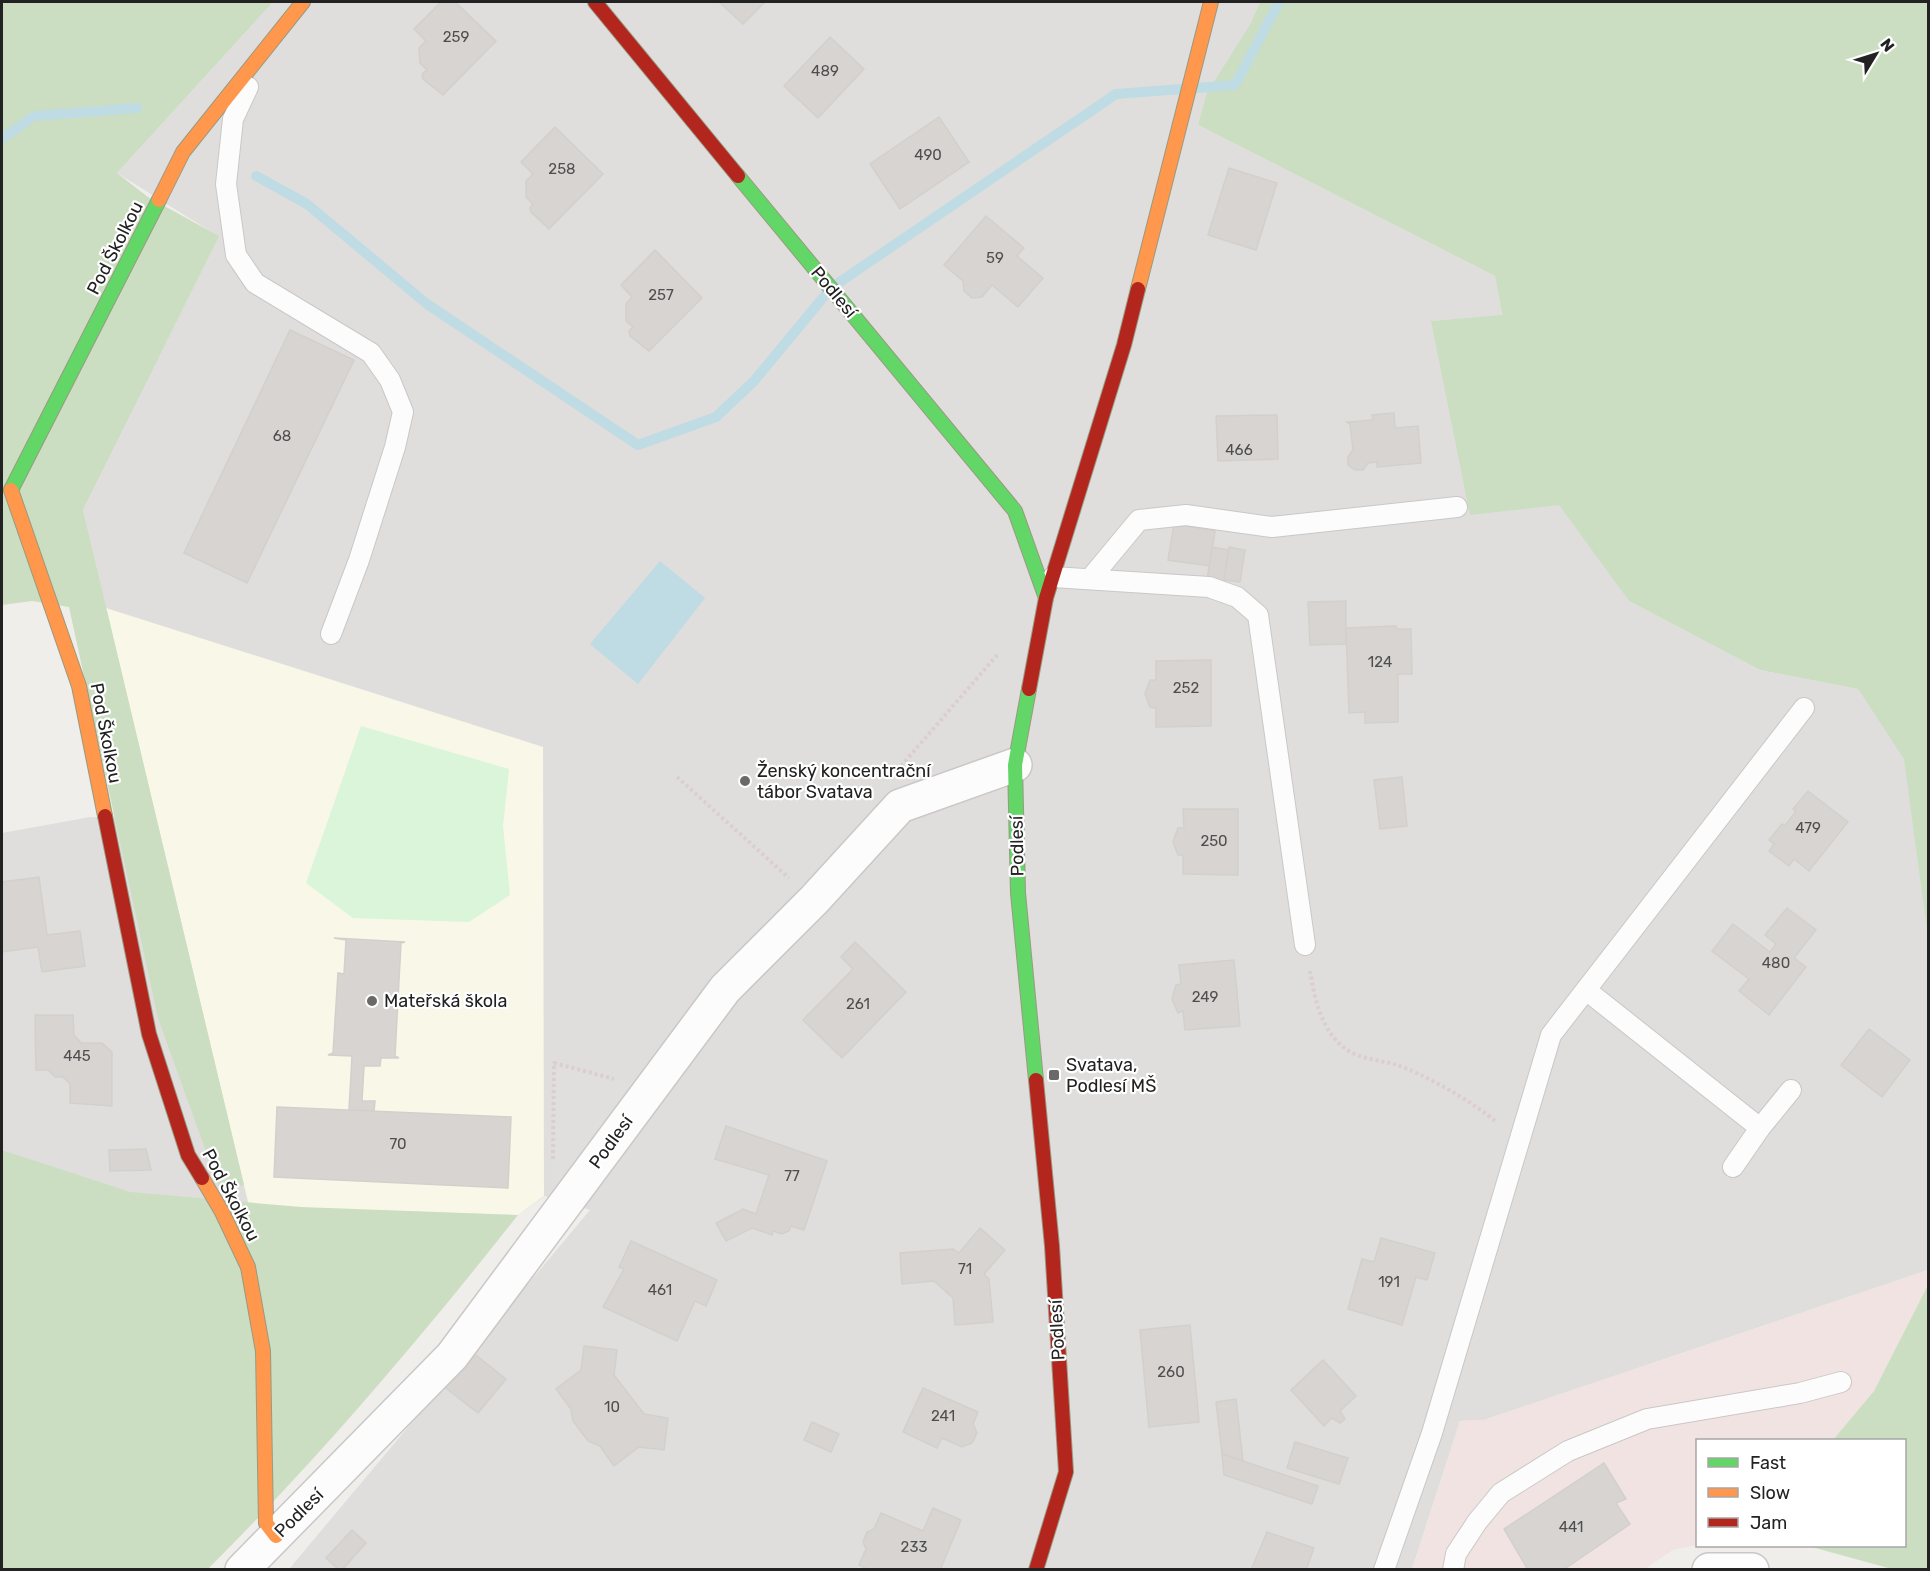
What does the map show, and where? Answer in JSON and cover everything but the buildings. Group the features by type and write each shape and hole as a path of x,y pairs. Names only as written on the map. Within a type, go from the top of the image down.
{"street":[{"name":"Pod Školkou","path":"276,1536 266,1523 263,1351 248,1267 222,1212 188,1155 149,1034 79,687 11,490 183,152 303,2"},
{"name":"Podlesí","path":"595,2 1015,511 1046,598"},
{"name":"Podlesí","path":"1036,1569 1066,1472 1052,1246 1018,893 1015,765 1046,598 1124,345 1211,2"},
{"name":"Podlesí","path":"242,1569 452,1356 726,989 814,900 900,806 1015,765"},
{"path":"1709,1569 1752,1569"}],"lane":[{"path":"267,46 233,119 226,184 236,255 255,283 371,353 390,380 403,412 395,447 359,560 331,634"},
{"path":"1090,579 1139,520 1186,516 1272,527 1457,507"},
{"path":"1053,577 1209,586 1236,597 1258,615 1305,945"},
{"path":"1384,1569 1432,1433 1551,1035 1804,708"},
{"path":"1586,990 1760,1128"},
{"path":"1733,1167 1760,1128 1791,1090"},
{"path":"1453,1569 1456,1554 1477,1522 1501,1493 1568,1451 1647,1419 1800,1393 1841,1382"}],"path":[{"path":"677,777 814,900"},
{"path":"1305,945 1317,1008 1334,1037 1355,1055 1398,1065 1486,1113 1519,1143"},
{"path":"553,1163 554,1063"}],"shaded area":[{"path":"273,2 1260,2 1252,23 1198,125 1495,276 1502,316 1432,321 1629,601 1760,670 1858,689 1905,759 1928,938 1928,1270 1484,1420 1460,1421 1412,1569 289,1569 590,1210 545,1196 518,1215 249,1206 124,1192 2,1150 2,833 90,817 155,817 83,510 218,236 117,173"},
{"name":"Mateřská škola","path":"106,608 543,747 544,1196 518,1215 249,1206"},
{"path":"554,1063 633,1085 552,1196"},
{"path":"1928,1270 1928,1285 1874,1391 1834,1439 1696,1439 1696,1545 1673,1550 1645,1569 1412,1570 1460,1421 1484,1420"}],"green space":[{"path":"2,2 273,2 117,173 148,197 219,236 83,510 244,1185 221,1193 158,1018 69,607 32,601 2,605"},
{"path":"1260,2 1928,2 1928,938 1904,759 1858,689 1760,670 1629,601 1559,505 1470,515 1431,321 1502,315 1495,276 1198,125 1207,93 1251,23"},
{"path":"361,726 509,769 503,826 510,895 469,922 353,918 306,883"},
{"path":"2,1150 130,1192 301,1207 518,1215 444,1307 329,1441 208,1569 2,1570"},
{"path":"1928,1285 1928,1569 1892,1569 1812,1547 1906,1547 1906,1439 1834,1439 1874,1391"}],"water":[{"path":"660,561 705,598 638,684 590,644"}],"waterway":[{"path":"256,176 307,204 427,304 638,445 716,417 754,381 831,288 1116,94 1235,85 1279,2"},
{"path":"2,139 34,116 137,108"}],"traffic: fast":[{"path":"738,176 1015,511 1046,598"},
{"path":"11,490 159,200"},
{"path":"1029,689 1015,765 1018,893 1036,1080"}],"traffic: slow":[{"path":"159,200 183,152 303,2"},
{"path":"1138,289 1211,2"},
{"path":"11,490 79,686 105,816"},
{"path":"202,1178 222,1212 248,1267 263,1351 266,1523 276,1536"}],"traffic: jam":[{"path":"595,2 738,176"},
{"path":"1029,689 1046,598 1124,345 1138,289"},
{"path":"105,816 149,1034 188,1155 202,1178"},
{"path":"1036,1080 1052,1246 1066,1472 1036,1570"}],"place":[{"name":"Ženský koncentrační tábor Svatava","path":"745,781"},
{"name":"Mateřská škola","path":"372,1001"},
{"name":"Svatava, Podlesí MŠ","path":"1054,1075"}]}
